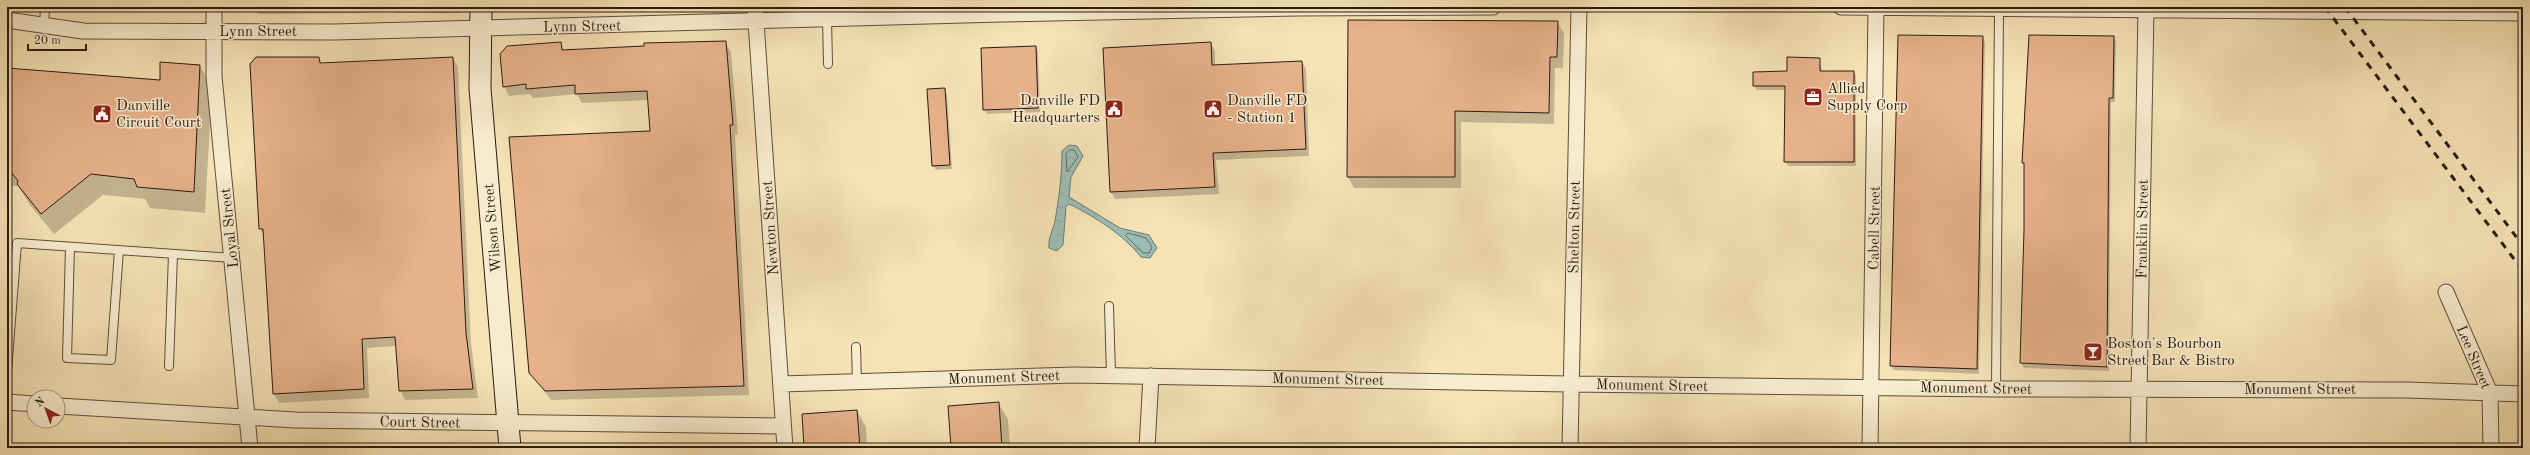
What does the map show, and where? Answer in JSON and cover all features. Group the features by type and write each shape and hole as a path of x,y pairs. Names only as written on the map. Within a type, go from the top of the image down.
{"street":[{"name":"Loyal Street","path":"214,7 214,76 250,448"},
{"name":"Wilson Street","path":"481,7 480,88 510,448"},
{"name":"Lynn Street","path":"7,20 44,27 83,31 335,32 481,28 756,14 827,19 1298,7 1493,7"},
{"name":"Shelton Street","path":"1570,448 1570,384 1579,7"},
{"path":"1841,7 2523,13"},
{"name":"Cabell Street","path":"1870,448 1876,7"},
{"name":"Franklin Street","path":"2138,448 2146,10"},
{"name":"Newton Street","path":"756,14 785,448"},
{"name":"Lee Street","path":"2446,292 2490,393 2491,448"},
{"name":"Monument Street","path":"780,384 1111,375 1570,384 1996,389 2407,390 2523,394"},
{"path":"1147,448 1151,376"},
{"path":"7,402 26,403"},
{"name":"Court Street","path":"66,407 247,418 783,426"}],"lane":[{"path":"44,27 45,7"},
{"path":"1996,389 1999,8"},
{"path":"827,19 828,64"},
{"path":"7,372 17,243 232,258"},
{"path":"70,247 67,358 111,360 119,250"},
{"path":"170,366 173,254"},
{"path":"1108,306 1111,375"},
{"path":"856,347 858,382"}],"water":[{"path":"1069,145 1077,146 1083,156 1071,177 1069,197 1120,228 1149,235 1157,248 1150,258 1141,257 1126,241 1108,227 1069,204 1066,206 1063,245 1057,251 1049,248 1049,241 1055,221 1059,195 1062,151"}],"building":[{"path":"1348,20 1558,21 1557,57 1550,57 1549,113 1455,111 1455,177 1347,177"},
{"path":"1898,35 1983,36 1977,369 1890,366"},
{"path":"2029,35 2114,36 2113,98 2109,98 2107,367 2020,363 2024,230 2024,163 2022,163"},
{"path":"726,41 733,125 730,125 744,386 545,391 529,373 509,137 650,131 647,91 575,94 575,85 526,89 526,84 503,87 500,54 507,46 561,42 562,50 644,46 644,43"},
{"path":"1211,42 1212,65 1302,61 1306,149 1213,153 1215,187 1110,192 1103,48"},
{"path":"1036,46 1038,108 983,110 981,48"},
{"path":"256,57 319,57 320,63 453,57 466,333 473,389 399,391 395,337 362,339 364,389 273,394 263,229 259,229 250,64"},
{"path":"1787,57 1820,58 1820,71 1854,71 1854,162 1784,162 1785,86 1753,86 1753,72 1787,71"},
{"name":"Danville Circuit Court","path":"160,62 200,65 194,192 137,187 134,179 91,174 41,214 17,184 18,181 7,167 7,68 160,80"},
{"path":"945,88 950,165 932,166 927,89"},
{"path":"999,402 1002,448 951,448 948,406"},
{"path":"857,410 860,448 804,448 802,414"}],"railway":[{"path":"2325,7 2523,271"},
{"path":"2345,7 2523,246"}],"place":[{"name":"Allied Supply Corp","path":"1813,97"},
{"name":"Danville FD Headquarters","path":"1114,109"},
{"name":"Danville FD - Station 1","path":"1213,109"},
{"name":"Danville Circuit Court","path":"102,114"},
{"name":"Boston's Bourbon Street Bar & Bistro","path":"2093,352"}]}
